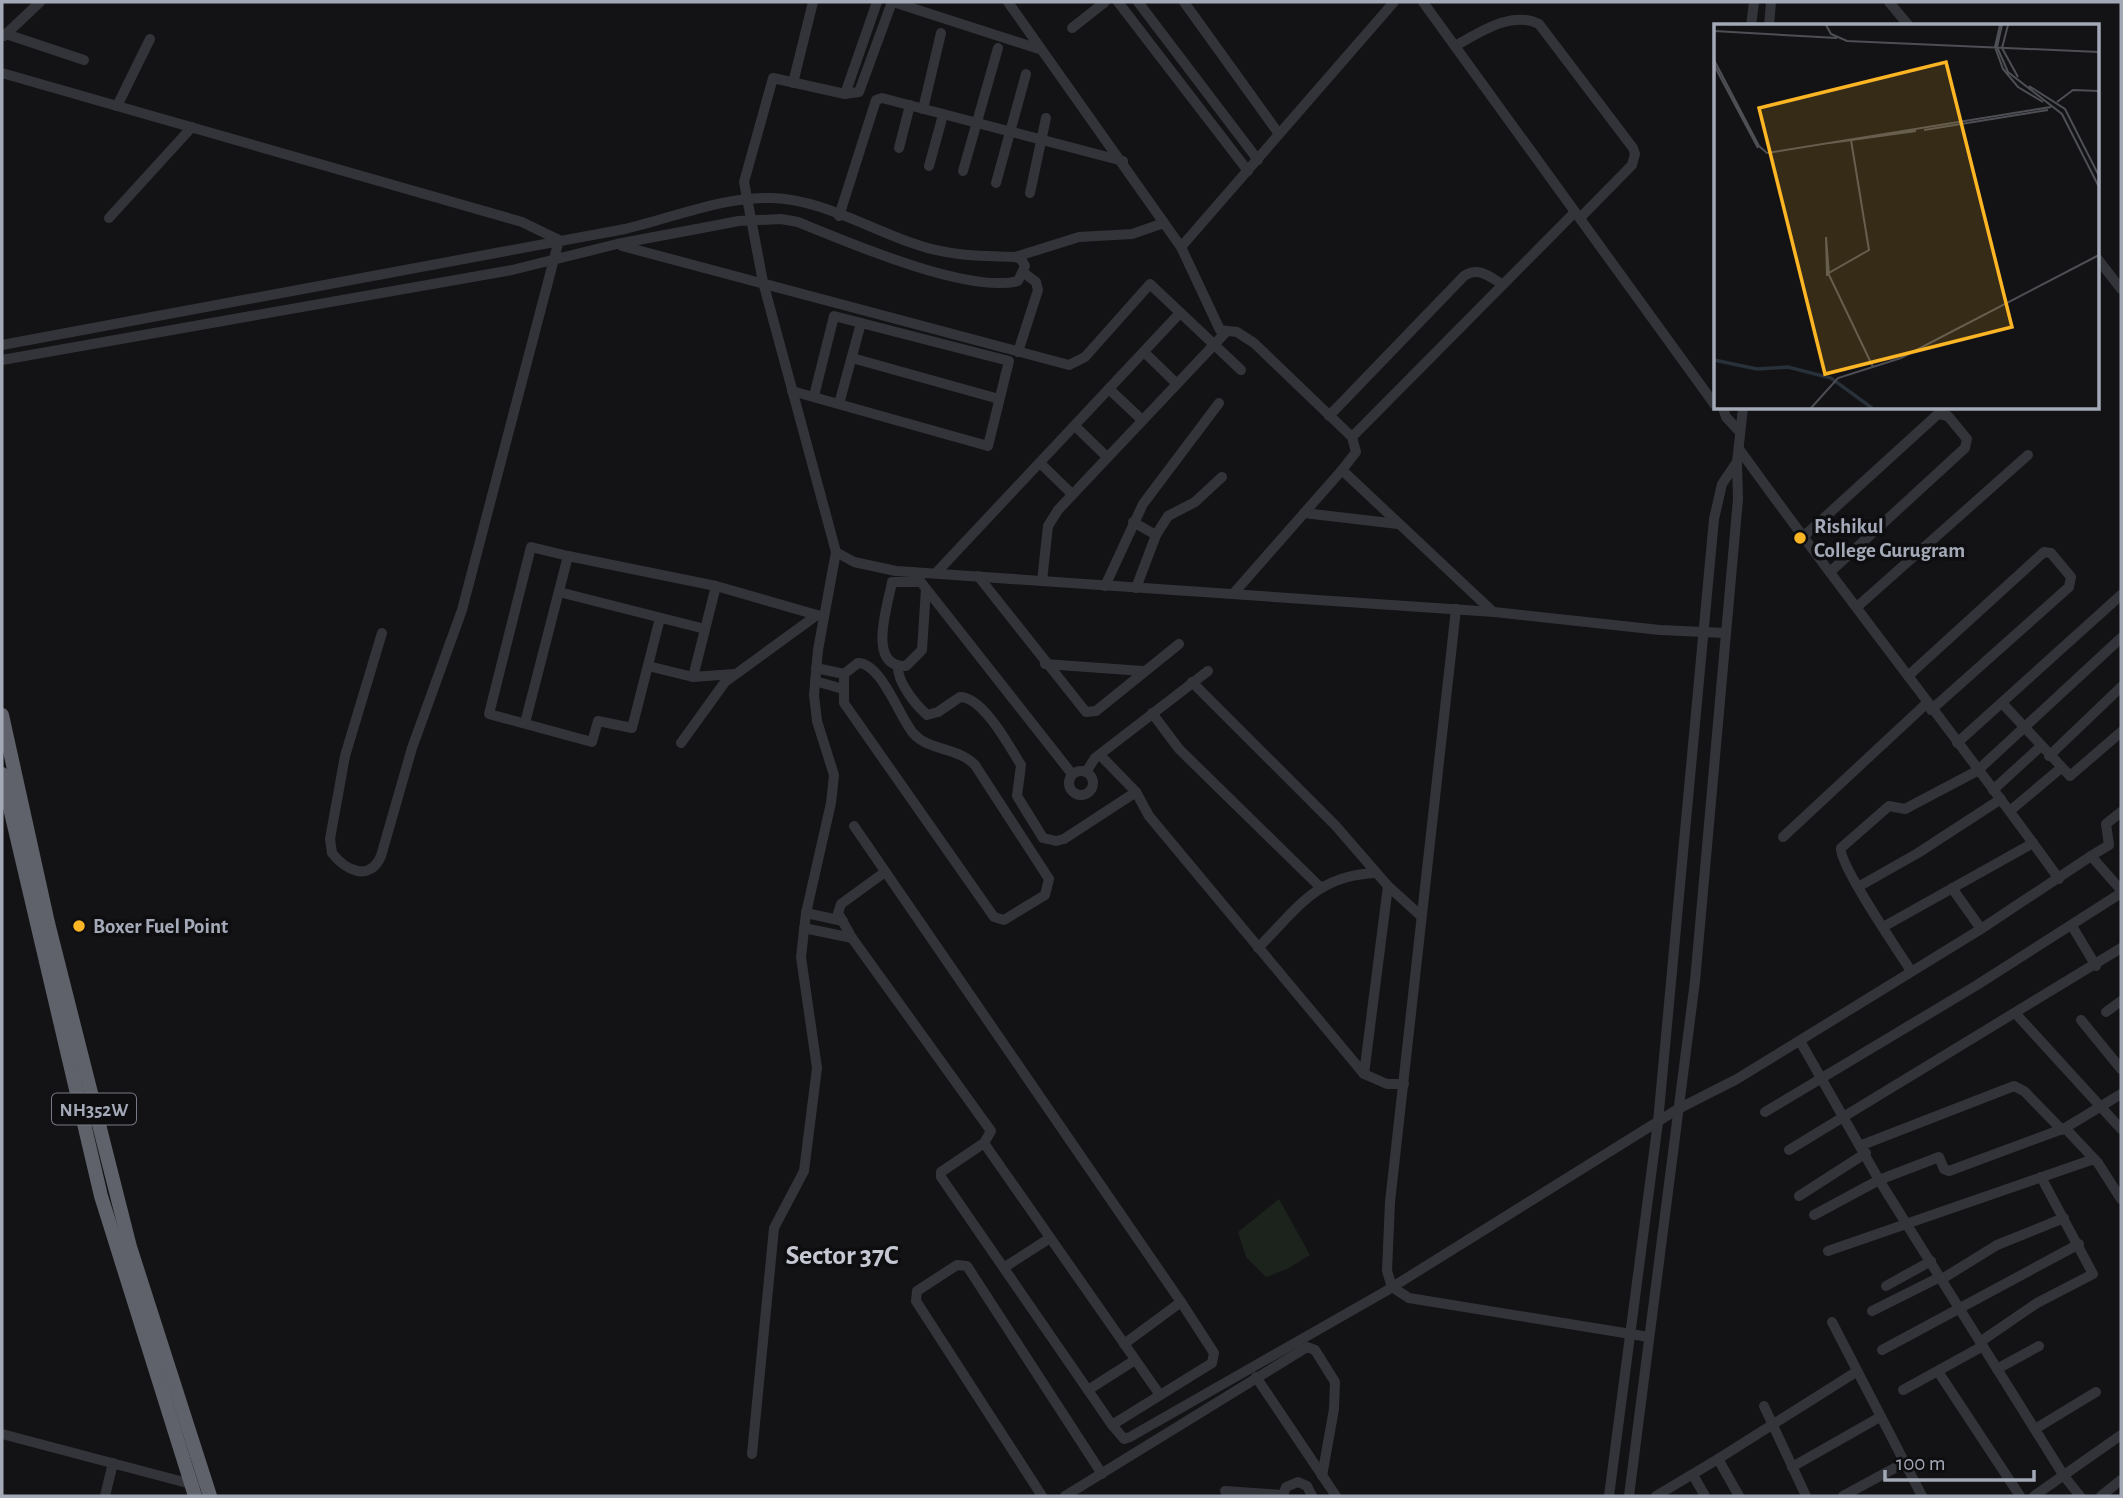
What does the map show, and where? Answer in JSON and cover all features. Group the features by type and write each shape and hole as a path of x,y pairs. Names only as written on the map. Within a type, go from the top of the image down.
{"highway":[{"name":"NH352W","path":"2,715 43,929"},
{"name":"NH352W","path":"2,774 130,1247 201,1491"}],"street":[{"path":"40,2 4,36 84,60"},
{"path":"793,83 813,2"},
{"path":"845,94 877,2"},
{"path":"752,1454 774,1228 804,1171 817,1068 801,957 806,913 831,803 834,775 814,707 820,616 836,552 763,282 744,182 773,78 845,94 854,94 862,89 893,2 1039,49"},
{"path":"1008,2 1039,49 1123,161 1181,247 1218,327 1237,332 1254,343 1352,437 1356,452 1233,594"},
{"path":"1072,29 1105,2"},
{"path":"1118,2 1248,171"},
{"path":"1138,2 1258,160"},
{"path":"1184,2 1279,134"},
{"path":"1181,247 1394,2"},
{"path":"1423,2 1714,402"},
{"path":"1751,24 1754,2"},
{"path":"1769,24 1771,2"},
{"path":"1889,2 1907,24"},
{"path":"1352,437 1502,284 1632,165 1635,154 1539,24 1526,19 1503,22 1455,46"},
{"path":"923,109 941,33"},
{"path":"117,106 150,39"},
{"path":"963,171 998,48"},
{"path":"2,73 522,222 559,240"},
{"path":"996,183 1026,74"},
{"path":"839,216 876,100 882,98 1123,161"},
{"path":"899,148 910,105"},
{"path":"929,166 943,115"},
{"path":"1030,193 1046,118"},
{"path":"108,218 192,127"},
{"path":"2,345 605,233 747,200 792,200 917,245 975,257 1015,257 1079,237 1132,234 1164,222"},
{"path":"2,360 512,270 617,244 751,220 780,219 797,222 905,264 989,282 1018,281 1024,273"},
{"path":"605,233 617,244 1069,365 1079,362 1150,284 1241,370"},
{"path":"382,633 345,756 330,839 332,853 354,871 369,872 377,866 412,748 462,610 556,260 559,240"},
{"path":"1015,257 1021,259 1024,273 1037,282 1038,290 1018,352"},
{"path":"2098,259 2121,289"},
{"path":"1329,416 1464,276 1476,271 1502,284"},
{"path":"936,573 1179,314"},
{"path":"792,391 988,446 1009,361 834,316 814,396"},
{"path":"839,404 861,323"},
{"path":"1042,581 1048,526 1072,494 1227,331"},
{"path":"1144,352 1176,383"},
{"path":"852,358 999,399"},
{"path":"1109,389 1142,420"},
{"path":"1105,586 1133,522 1149,494 1219,403"},
{"path":"1720,410 1739,431"},
{"path":"1629,1496 1695,981 1738,499 1737,462 1743,410"},
{"path":"1803,537 1938,414 1948,416 1967,439 1965,448 1830,572"},
{"path":"1074,426 1107,457"},
{"path":"1739,449 1803,537 1858,606 1977,771 2011,810 2059,879"},
{"path":"1858,606 2028,455"},
{"path":"1609,1496 1658,1122 1716,506 1722,484 1737,462"},
{"path":"1040,463 1072,494"},
{"path":"1342,470 1480,603 1494,612"},
{"path":"1136,588 1156,536 1173,512 1191,505 1222,477"},
{"path":"1304,513 1398,524"},
{"path":"1133,522 1156,536"},
{"path":"660,618 632,728 598,721 592,742 489,714 531,547 716,586 820,616"},
{"path":"836,552 870,566 913,572 1456,609 1726,633"},
{"path":"1783,837 1929,706 2069,587 2071,577 2051,553 2042,554 1908,676"},
{"path":"525,723 568,556"},
{"path":"913,572 1072,774 1070,788 1082,795 1093,785 1092,777 1086,772"},
{"path":"978,576 1080,707 1090,713 1180,644"},
{"path":"892,582 923,585 922,650 906,666 898,666 888,659 881,646 892,582"},
{"path":"693,677 716,586"},
{"path":"559,592 705,629"},
{"path":"1957,743 2121,594"},
{"path":"1456,609 1390,1202 1387,1271 1392,1287 1409,1298 1649,1337"},
{"path":"681,743 717,691 734,674 820,616"},
{"path":"1911,971 1840,856 1843,846 1889,806 1905,809 1977,771 2121,638"},
{"path":"858,663 874,669 914,734 929,743 960,752 975,765 1049,879 1045,895 1003,920 994,917 849,711 844,703 842,689 844,674 858,663"},
{"path":"1045,664 1143,671"},
{"path":"648,666 693,677 734,674"},
{"path":"898,666 898,674 903,684 927,715 938,712 960,697 974,700 983,710 1021,765 1017,796 1043,838 1064,839 1136,792"},
{"path":"816,668 844,674"},
{"path":"1072,774 1086,772 1100,755 1208,671"},
{"path":"815,681 842,689"},
{"path":"1192,682 1335,825 1388,886 1421,916"},
{"path":"2049,756 2121,687"},
{"path":"2002,703 2070,776 2074,776 2121,732"},
{"path":"1152,713 1179,749 1319,886"},
{"path":"1993,790 2041,746"},
{"path":"1100,755 1136,792 1149,816 1364,1074 1387,1084 1405,1084"},
{"path":"2011,810 2061,768"},
{"path":"1858,887 1919,853 2001,800"},
{"path":"885,872 841,904 838,913 852,938 991,1131 984,1143 940,1174 1112,1425 1121,1437 1130,1437 1392,1287 1678,1109 1737,1079 1981,929 2109,845 2106,824 2121,812"},
{"path":"854,826 1214,1353 1214,1360 1112,1425"},
{"path":"1884,927 2033,843"},
{"path":"1765,1112 2072,926 2121,891 2091,856"},
{"path":"1258,948 1319,886 1352,874 1376,873"},
{"path":"1364,1074 1388,886"},
{"path":"1952,888 1981,929"},
{"path":"806,913 843,921"},
{"path":"2072,926 2096,966"},
{"path":"804,928 852,938"},
{"path":"1789,1150 2096,966 2121,948"},
{"path":"2106,1012 2121,1001"},
{"path":"2016,1014 2121,1129"},
{"path":"2081,1020 2121,1069"},
{"path":"1800,1041 1864,1149 1879,1180 2064,1476 2080,1496"},
{"path":"1799,1196 1864,1149 2014,1086 2024,1091 2094,1159 2121,1199"},
{"path":"1814,1215 1879,1180 1939,1157 1944,1169 1949,1171 2063,1129 2121,1094"},
{"path":"984,1143 1160,1395"},
{"path":"1828,1251 2094,1159"},
{"path":"1903,1390 1939,1373 2037,1303 2092,1276 2092,1269 2041,1177"},
{"path":"1872,1311 1941,1278 1997,1245 2064,1218"},
{"path":"1005,1267 1050,1238"},
{"path":"1882,1350 2079,1244"},
{"path":"1886,1286 1931,1261"},
{"path":"1042,1496 916,1301 917,1291 957,1265 967,1266 1102,1474"},
{"path":"1124,1344 1181,1302"},
{"path":"1832,1322 1922,1496"},
{"path":"1997,1369 2039,1346"},
{"path":"1065,1496 1307,1347 1315,1350 1335,1382 1319,1472 1303,1483 1290,1484 1283,1496 1225,1490"},
{"path":"1088,1390 1135,1360"},
{"path":"1656,1496 1677,1491 1693,1475 1856,1372"},
{"path":"1939,1373 2020,1496"},
{"path":"1256,1377 1336,1496"},
{"path":"2035,1429 2096,1392"},
{"path":"1764,1406 1806,1496"},
{"path":"1792,1467 1880,1417"},
{"path":"2,1434 114,1463 201,1491"},
{"path":"2035,1496 2121,1435"},
{"path":"1718,1459 1739,1496"},
{"path":"105,1496 114,1463"},
{"path":"1843,1496 1904,1463"},
{"path":"1693,1475 1704,1496"},
{"path":"2101,1496 2121,1480"},
{"path":"1303,1483 1310,1489 1312,1496"}],"shaded area":[{"path":"1279,1199 1310,1255 1287,1269 1266,1277 1246,1257 1238,1232"}],"place":[{"name":"Rishikul College Gurugram","path":"1800,538"},
{"name":"Boxer Fuel Point","path":"79,926"}],"district":[{"name":"Sector 37C","path":"842,1254"}]}
